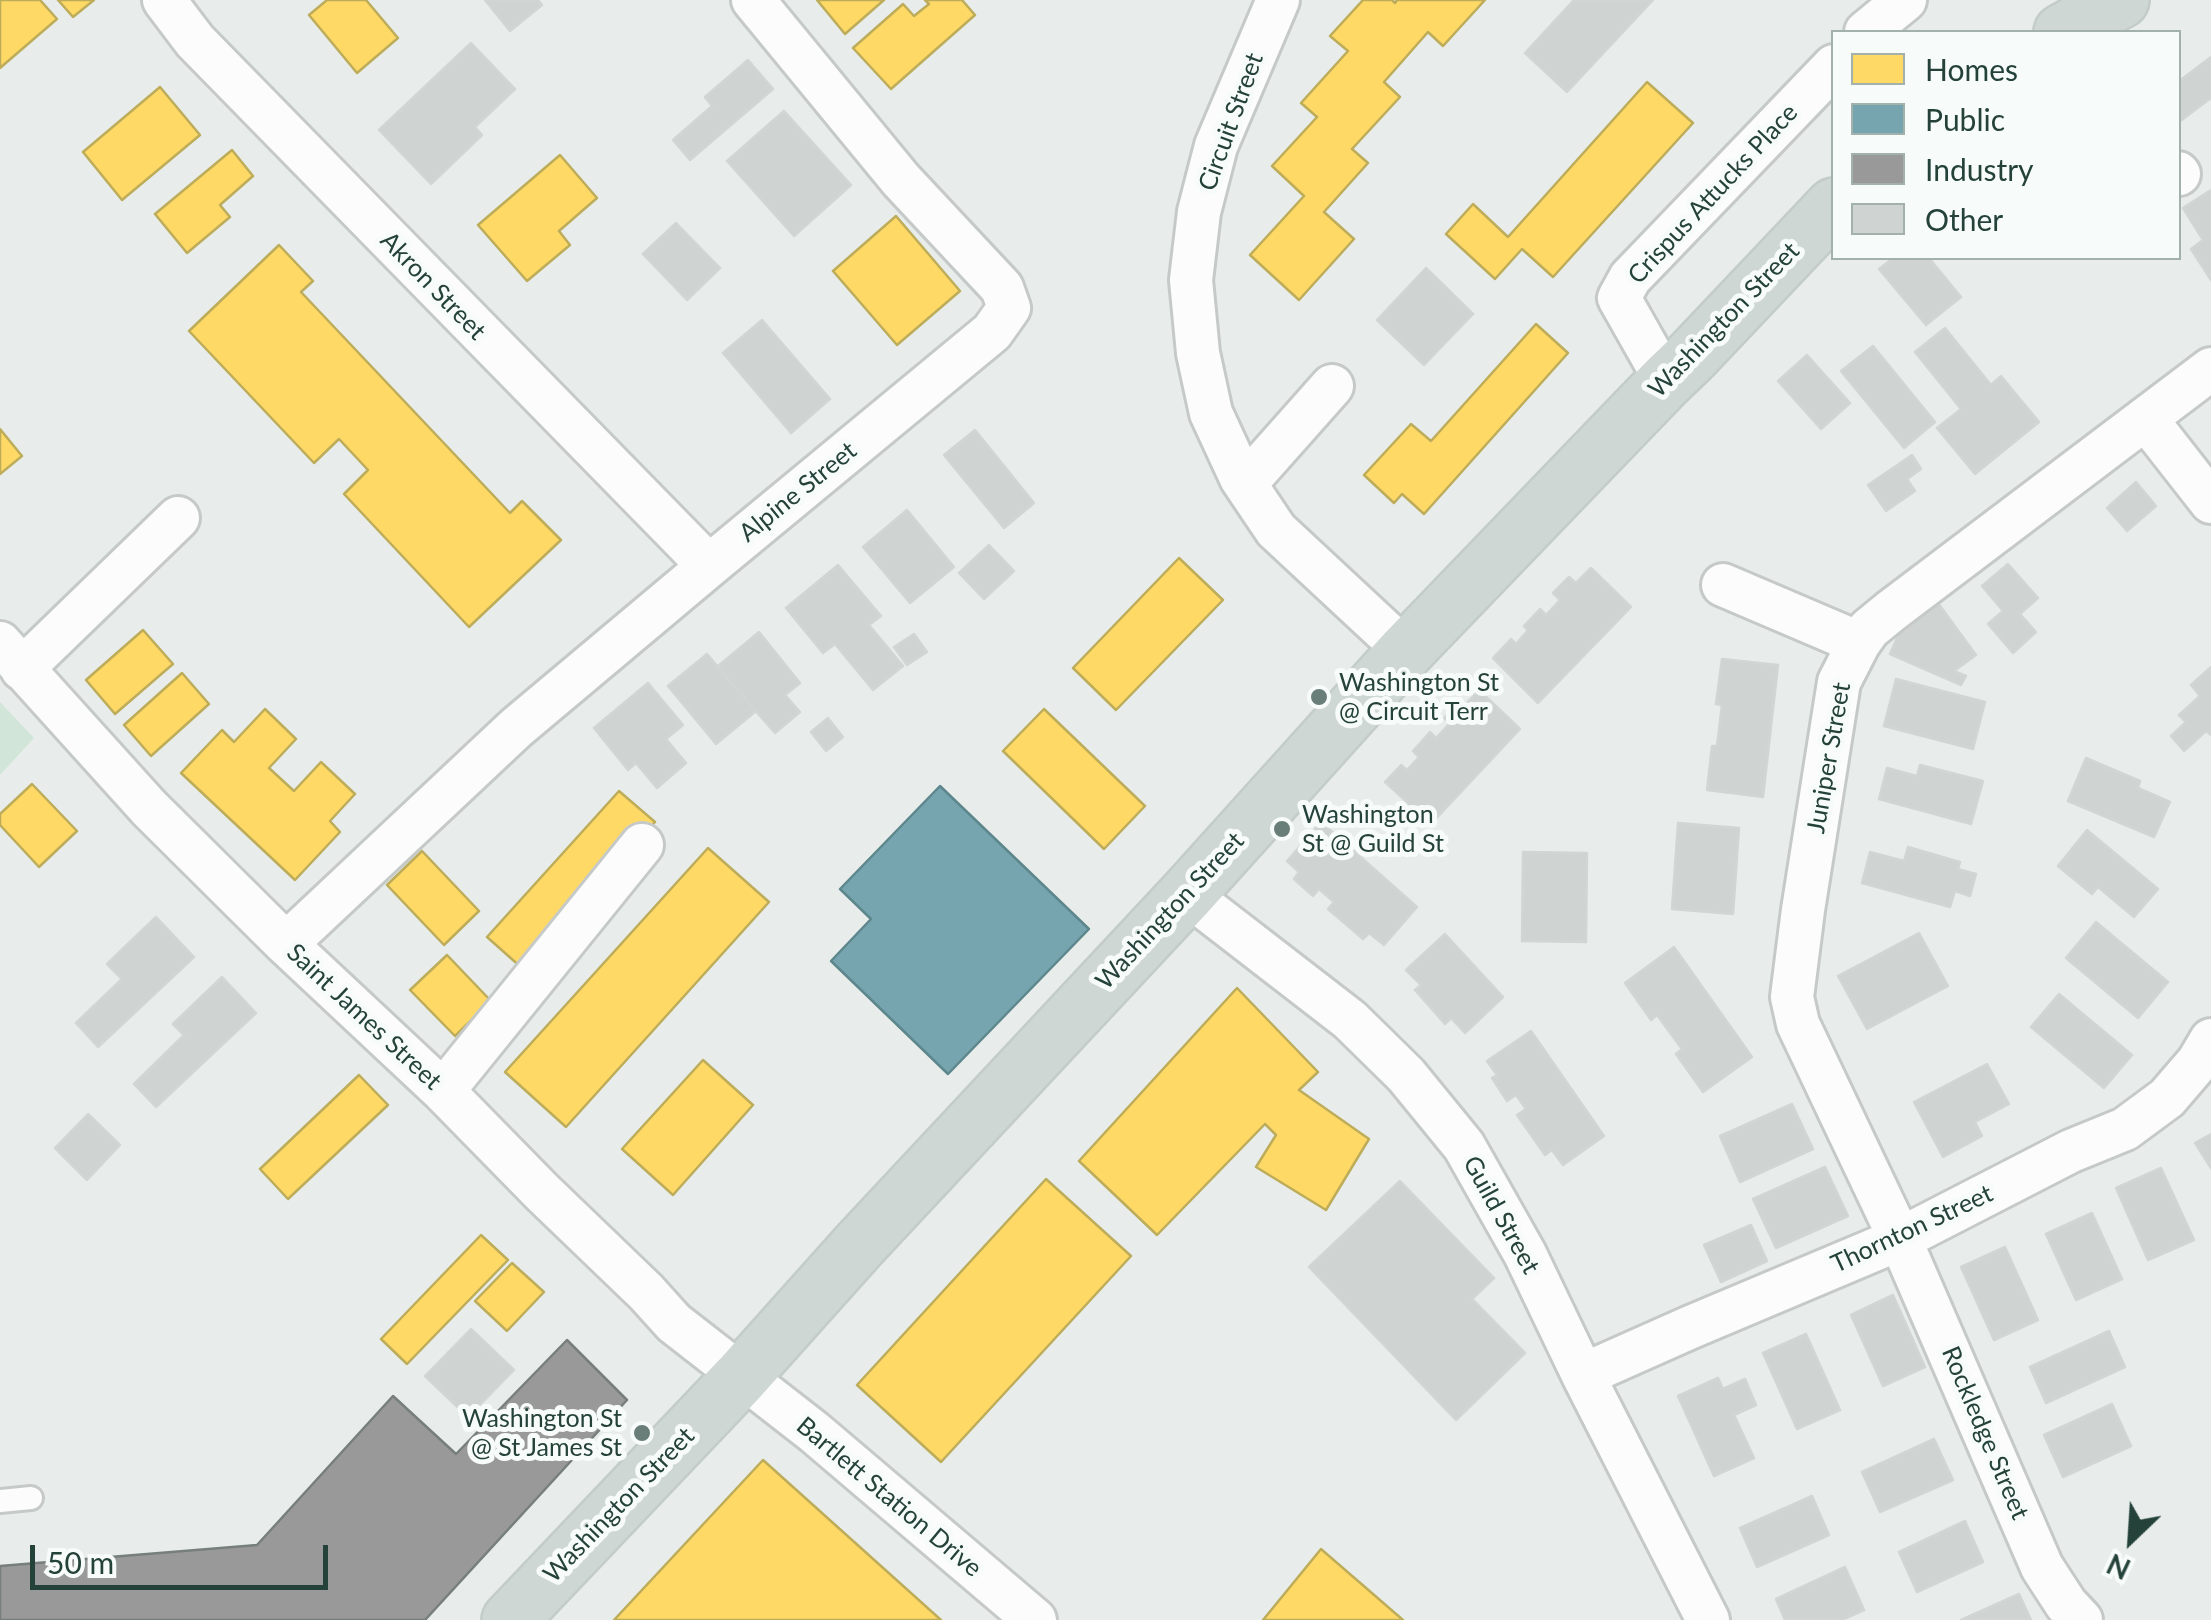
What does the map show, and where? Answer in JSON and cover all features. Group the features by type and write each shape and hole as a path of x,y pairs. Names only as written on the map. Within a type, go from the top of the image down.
{"main road":[{"name":"Washington Street","path":"510,1620 1187,894 1406,650 1831,209"}],"street":[{"name":"Akron Street","path":"164,0 195,42 708,566"},
{"name":"Alpine Street","path":"286,944 516,728 992,332 1009,308 1002,288 901,180 753,0"},
{"name":"Circuit Street","path":"1278,0 1216,146 1198,212 1191,280 1198,353 1211,413 1245,484 1276,530 1406,650"},
{"path":"1868,30 1905,0"},
{"name":"Crispus Attucks Place","path":"1666,381 1620,298 1624,288 1831,69"},
{"name":"Juniper Street","path":"1900,1238 1798,1024 1792,997 1839,682 1869,629 2211,369"},
{"path":"1245,484 1332,386"},
{"path":"2146,419 2211,502"},
{"path":"11,656 178,518"},
{"path":"1723,585 1859,643"},
{"name":"Saint James Street","path":"11,656 149,808 286,944 444,1092 674,1323 741,1376"},
{"path":"444,1092 642,846"},
{"name":"Guild Street","path":"1187,894 1350,1020 1406,1074 1464,1146 1525,1254 1708,1620"},
{"name":"Thornton Street","path":"1583,1376 1900,1238 2071,1151 2125,1130 2167,1098 2211,1040"},
{"name":"Rockledge Street","path":"1900,1238 2042,1567 2081,1620"},
{"name":"Bartlett Station Drive","path":"741,1376 814,1432 1035,1620"}],"lane":[{"path":"0,1501 31,1498"}],"green space":[{"path":"0,702 34,738 0,775"}],"building: Homes":[{"path":"0,0 40,0 57,19 0,68"},
{"path":"58,0 94,0 73,17"},
{"path":"327,0 366,0 398,38 357,73 309,15"},
{"path":"817,0 884,0 845,34"},
{"path":"925,0 962,0 975,15 891,89 853,48 903,4 914,16 929,4"},
{"path":"1363,0 1485,0 1443,46 1428,32 1384,82 1400,97 1352,149 1368,163 1324,212 1354,239 1299,300 1250,255 1304,196 1272,166 1317,117 1301,103 1348,51 1330,36"},
{"path":"1647,82 1693,123 1553,277 1522,249 1495,279 1446,234 1473,204 1508,237"},
{"path":"160,87 200,135 122,200 83,152"},
{"path":"232,150 253,176 220,205 230,217 187,253 155,214"},
{"path":"560,155 597,198 559,231 570,245 527,281 478,225"},
{"path":"896,216 960,291 897,345 833,271"},
{"path":"279,245 313,281 301,292 510,513 522,501 561,540 469,627 344,494 368,470 339,439 314,463 189,331"},
{"path":"1536,324 1568,353 1424,514 1402,494 1394,503 1364,475 1411,424 1431,441"},
{"path":"0,429 22,456 0,474"},
{"path":"1179,558 1223,600 1116,710 1073,668"},
{"path":"143,630 173,664 115,714 86,680"},
{"path":"182,673 209,704 151,756 124,725"},
{"path":"265,709 296,739 269,768 294,791 321,762 355,794 330,821 340,832 295,880 181,773 222,730 234,742"},
{"path":"1044,709 1145,806 1104,849 1003,751"},
{"path":"32,784 77,831 39,867 0,825 0,814"},
{"path":"619,791 655,822 523,969 487,937"},
{"path":"708,848 769,902 566,1127 505,1072"},
{"path":"422,851 479,911 444,945 387,885"},
{"path":"447,955 491,1001 455,1036 410,990"},
{"path":"1237,988 1318,1072 1299,1090 1369,1139 1326,1210 1256,1167 1276,1135 1265,1124 1157,1235 1079,1161"},
{"path":"703,1060 753,1105 673,1195 622,1149"},
{"path":"359,1075 388,1105 288,1199 260,1169"},
{"path":"1046,1179 1131,1256 941,1462 857,1385"},
{"path":"481,1235 508,1260 407,1364 381,1339"},
{"path":"512,1263 544,1292 507,1331 475,1301"},
{"path":"763,1460 941,1620 614,1620"},
{"path":"1321,1549 1403,1620 1263,1620"}],"building: Public":[{"path":"940,786 1089,929 948,1074 831,961 871,919 840,889"}],"building: Industry":[{"path":"567,1340 627,1400 425,1620 0,1620 0,1566 257,1545 393,1396 456,1454"}],"building: Other":[{"path":"485,0 538,0 542,5 510,31"},
{"path":"1574,0 1653,0 1567,92 1525,53"},
{"path":"471,43 515,89 475,127 482,135 431,184 379,130"},
{"path":"2211,57 2211,98 2181,120 2181,80"},
{"path":"748,60 773,89 690,160 673,140 712,106 705,97"},
{"path":"784,111 851,185 794,236 727,161"},
{"path":"2211,190 2211,280 2191,249 2203,240 2183,208"},
{"path":"676,223 720,268 687,300 643,254"},
{"path":"1890,260 1931,260 1961,297 1926,325 1879,269"},
{"path":"1426,268 1473,314 1424,365 1377,320"},
{"path":"762,320 830,399 791,433 723,353"},
{"path":"1945,328 1991,385 2001,376 2039,422 1975,474 1937,428 1961,409 1915,352"},
{"path":"1873,346 1935,422 1904,448 1841,371"},
{"path":"1807,355 1850,403 1821,429 1778,381"},
{"path":"975,430 1034,503 1004,528 944,455"},
{"path":"1912,455 1921,469 1907,479 1915,491 1886,511 1868,485"},
{"path":"2136,482 2156,506 2127,531 2107,508"},
{"path":"907,510 954,567 910,603 863,547"},
{"path":"989,545 1014,571 984,599 959,573"},
{"path":"2008,564 2038,598 2020,614 2036,632 2013,653 1988,624 2003,611 1982,586"},
{"path":"838,565 881,616 869,625 903,666 873,690 835,644 823,653 786,608"},
{"path":"1591,568 1631,607 1538,703 1493,658 1511,639 1516,644 1528,630 1524,626 1540,609 1546,615 1560,600 1553,593 1569,577 1576,583"},
{"path":"1935,599 1976,655 1954,671 1966,676 1961,685 1890,654 1904,622"},
{"path":"759,632 800,683 785,695 800,712 775,733 717,667"},
{"path":"914,634 927,652 907,665 894,647"},
{"path":"707,654 756,711 716,744 668,686"},
{"path":"1722,659 1778,665 1763,797 1707,790 1722,705 1716,704"},
{"path":"2211,667 2211,735 2206,731 2184,751 2171,736 2186,722 2179,715 2200,696 2191,685"},
{"path":"1896,679 1985,702 1973,749 1884,726"},
{"path":"648,683 683,725 666,739 686,763 657,788 636,763 628,770 594,728"},
{"path":"1479,690 1520,729 1431,824 1385,782 1401,765 1407,770 1419,757 1413,751 1430,732 1436,738 1450,723 1444,718 1460,701 1464,706"},
{"path":"828,718 843,737 826,751 811,732"},
{"path":"2086,758 2140,781 2138,788 2170,802 2154,837 2068,801"},
{"path":"1920,765 1983,781 1971,824 1879,799 1887,768 1917,776"},
{"path":"1321,822 1417,907 1384,945 1369,933 1363,939 1328,909 1334,902 1319,889 1313,896 1294,879 1299,872 1287,861"},
{"path":"1678,823 1739,828 1733,914 1672,909"},
{"path":"2087,830 2158,889 2134,917 2098,887 2092,894 2058,866"},
{"path":"1908,847 1960,862 1958,869 1976,874 1970,896 1955,891 1950,907 1862,883 1870,852 1904,861"},
{"path":"1523,852 1587,853 1586,942 1522,941"},
{"path":"156,917 194,957 98,1047 76,1023 122,979 107,964"},
{"path":"2096,922 2168,982 2138,1018 2066,958"},
{"path":"1919,933 1948,986 1867,1029 1838,976"},
{"path":"1445,934 1503,997 1465,1033 1451,1018 1445,1024 1415,990 1421,985 1406,970"},
{"path":"1674,947 1752,1057 1703,1092 1676,1054 1682,1049 1657,1015 1651,1020 1625,983"},
{"path":"222,977 256,1013 156,1107 134,1084 184,1035 173,1024"},
{"path":"2059,994 2132,1055 2104,1088 2031,1027"},
{"path":"1531,1031 1604,1136 1563,1165 1552,1150 1545,1155 1517,1115 1526,1109 1516,1095 1507,1101 1492,1078 1497,1075 1487,1061"},
{"path":"1987,1064 2009,1104 1975,1122 1982,1136 1943,1157 1914,1102"},
{"path":"1792,1104 1813,1149 1740,1182 1720,1136"},
{"path":"88,1114 120,1145 87,1180 55,1148"},
{"path":"2211,1134 2211,1168 2195,1143"},
{"path":"1825,1167 1848,1216 1776,1248 1753,1199"},
{"path":"2161,1168 2194,1240 2148,1260 2116,1188"},
{"path":"1400,1181 1494,1278 1472,1299 1525,1353 1456,1420 1309,1267"},
{"path":"2092,1213 2122,1279 2076,1300 2046,1234"},
{"path":"1751,1225 1767,1261 1721,1282 1704,1245"},
{"path":"2005,1247 2038,1320 1994,1340 1961,1267"},
{"path":"1893,1295 1925,1367 1883,1386 1851,1315"},
{"path":"471,1329 514,1370 468,1417 425,1376"},
{"path":"2109,1331 2125,1367 2046,1403 2030,1367"},
{"path":"1806,1334 1840,1410 1797,1429 1763,1353"},
{"path":"1718,1378 1723,1389 1745,1379 1756,1405 1734,1415 1754,1458 1714,1476 1678,1396"},
{"path":"2112,1404 2131,1446 2063,1477 2044,1435"},
{"path":"1934,1439 1953,1480 1880,1512 1862,1472"},
{"path":"1812,1496 1829,1535 1757,1567 1740,1528"},
{"path":"1965,1521 1983,1562 1917,1592 1899,1552"},
{"path":"1845,1567 1864,1610 1842,1620 1785,1620 1776,1599"},
{"path":"2019,1594 2031,1620 1961,1620"}],"place":[{"name":"Washington St @ Circuit Terr","path":"1319,697"},
{"name":"Washington St @ Guild St","path":"1282,829"},
{"name":"Washington St @ St James St","path":"642,1433"}]}
